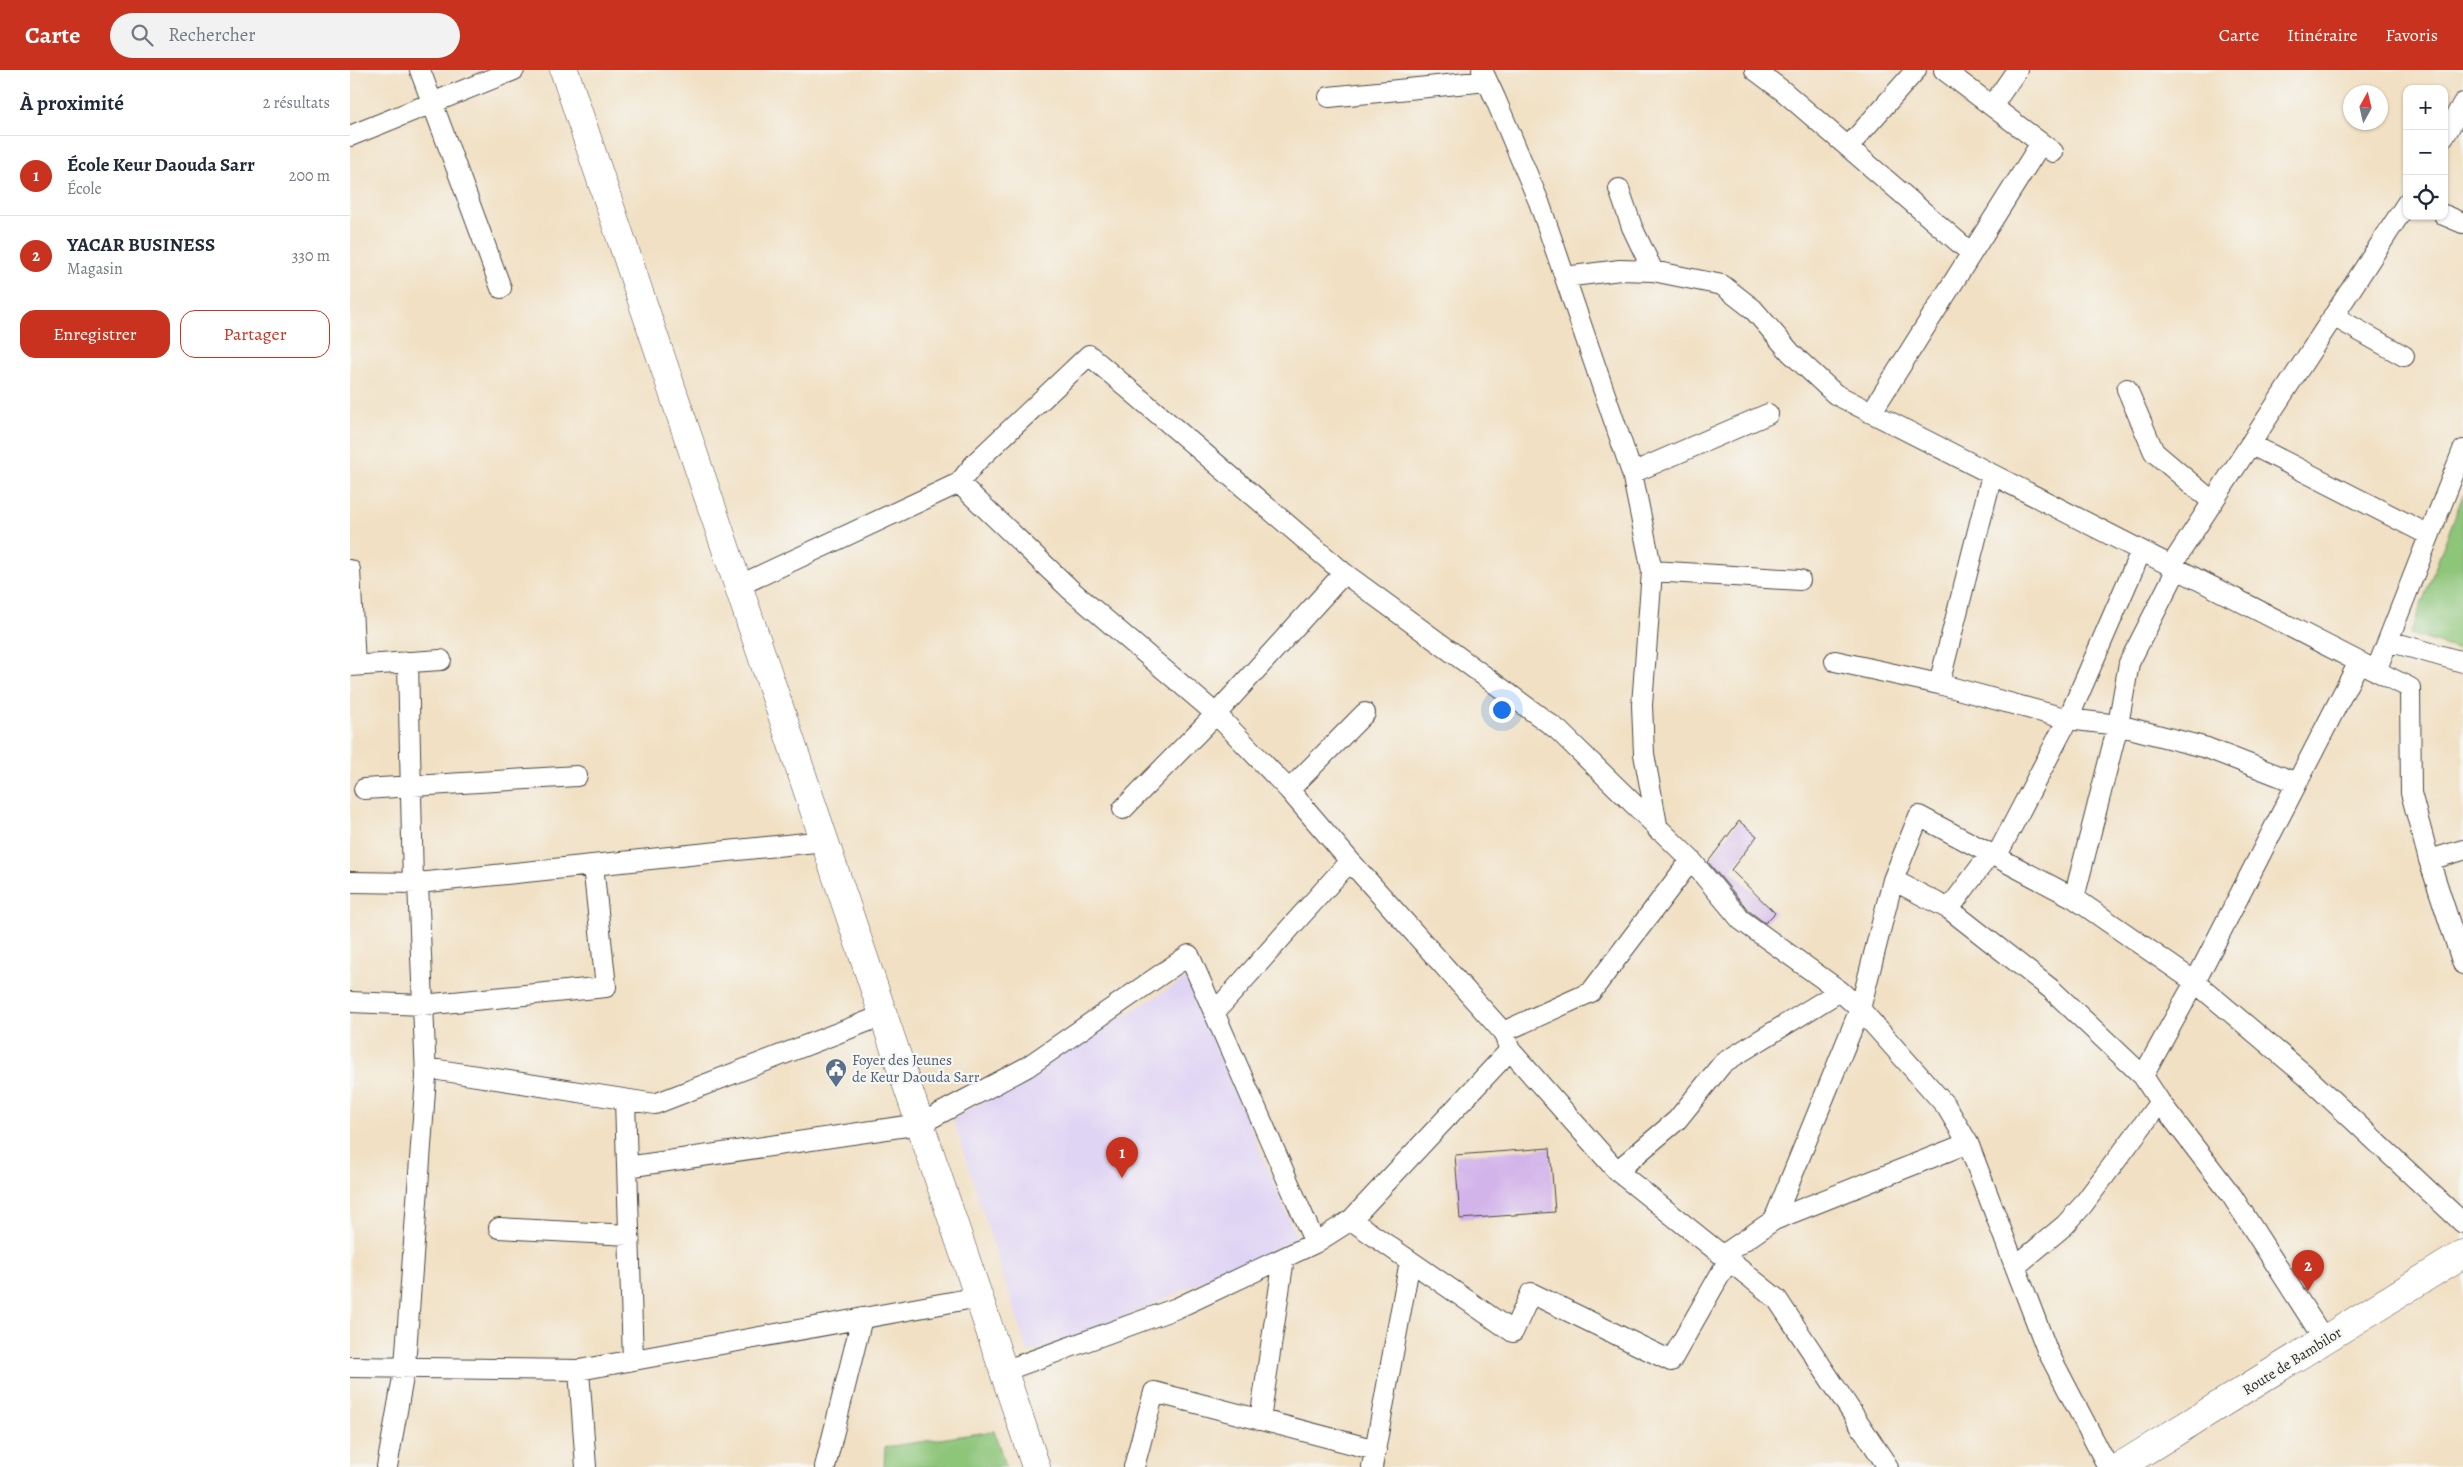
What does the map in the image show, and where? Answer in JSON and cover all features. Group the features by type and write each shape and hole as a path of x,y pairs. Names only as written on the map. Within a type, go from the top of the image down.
{"street":[{"path":"420,70 501,288"},
{"path":"350,136 432,101 514,70"},
{"path":"564,70 1036,1467"},
{"path":"1755,70 1783,91 1971,253"},
{"path":"1848,147 1916,70"},
{"path":"1872,413 1971,253 2047,147 1944,70"},
{"path":"1992,106 2017,70"},
{"path":"1328,97 1484,76 1539,202 1632,472 1652,571 1642,705 1644,754 1658,830"},
{"path":"2447,130 2463,103"},
{"path":"1619,189 1632,227 1653,271"},
{"path":"2074,898 2118,726 2130,663 2174,568 2250,444 2403,209"},
{"path":"2448,217 2463,223"},
{"path":"1565,277 1620,270 1653,271 1722,285 1753,309 1791,353 1835,394 2410,688 2411,793 2429,860 2463,964"},
{"path":"2334,316 2404,356"},
{"path":"738,586 959,483 976,462 1089,355 1344,573 1558,730 1658,830 1691,860 1741,920 1840,991 1860,1009 1946,1106 1968,1143 2047,1350 2108,1467"},
{"path":"2127,389 2154,452 2213,502"},
{"path":"1632,472 1768,414"},
{"path":"2250,444 2429,535"},
{"path":"2142,1076 2195,982 2297,783 2368,667 2388,641 2463,450"},
{"path":"1939,684 1992,475"},
{"path":"959,483 1072,591 1216,714 1289,790 1617,1171 1777,1299 1888,1467"},
{"path":"1949,909 1993,856 2068,719 2141,550"},
{"path":"350,570 352,665 441,660"},
{"path":"1652,571 1800,580"},
{"path":"1123,809 1216,714 1344,573"},
{"path":"2388,641 2463,662"},
{"path":"1835,660 1939,684 2068,719 2118,726 2207,748 2297,783"},
{"path":"387,1467 405,1366 426,1068 411,786 408,662"},
{"path":"1289,790 1366,713"},
{"path":"364,789 577,776"},
{"path":"1774,1220 1860,1009 1893,880 1919,816 2074,898 2195,982 2304,1074 2463,1222"},
{"path":"350,882 416,883 824,841"},
{"path":"2429,860 2463,850"},
{"path":"1004,1371 1177,1308 1315,1243 1351,1220 1507,1041 1591,992 1691,860"},
{"path":"1214,1013 1350,861"},
{"path":"350,1002 423,1005 606,987 593,865"},
{"path":"1893,880 1949,909 2051,989 2142,1076 2232,1196 2325,1341"},
{"path":"628,1167 920,1124 1027,1067 1189,955 1315,1243"},
{"path":"1617,1171 1677,1120 1723,1063 1840,991"},
{"path":"426,1068 655,1104 884,1015"},
{"path":"625,1100 633,1360"},
{"path":"2016,1266 2065,1225 2082,1206 2160,1102"},
{"path":"1351,1220 1513,1332 1531,1292 1671,1361 1726,1257 1774,1220 1968,1143"},
{"path":"499,1228 629,1235"},
{"name":"Route de Bambilor","path":"2119,1467 2463,1254"},
{"path":"1260,1420 1284,1258"},
{"path":"1134,1467 1154,1392 1260,1420 1374,1458 1410,1261"},
{"path":"350,1366 580,1370 979,1297"},
{"path":"825,1467 862,1318"},
{"path":"580,1370 586,1467"}],"shaded area":[{"path":"1187,978 1297,1238 1120,1319 1028,1353 953,1119"}],"green space":[{"path":"2463,495 2463,651 2410,634"},
{"path":"994,1431 1006,1467 884,1467 885,1447"}],"building":[{"path":"1739,821 1757,836 1731,870 1775,913 1765,923 1749,911 1708,862"},
{"path":"1550,1148 1555,1212 1460,1219 1455,1155"}],"place":[{"name":"Foyer des Jeunes de Keur Daouda Sarr","path":"836,1088"},
{"name":"École Keur Daouda Sarr","path":"1122,1178"},
{"name":"YACAR BUSINESS","path":"2308,1291"}]}
